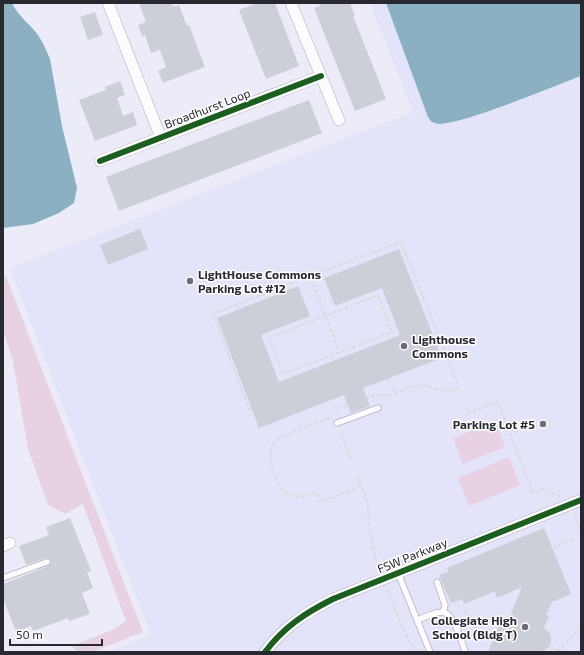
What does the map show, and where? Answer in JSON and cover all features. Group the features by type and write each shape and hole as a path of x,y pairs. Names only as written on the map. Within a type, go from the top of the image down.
{"street":[{"path":"108,3 161,138"},
{"path":"292,3 339,120"},
{"name":"Broadhurst Loop","path":"100,161 321,76"},
{"name":"FSW Parkway","path":"265,652 280,635 303,616 333,599 581,500"}],"lane":[{"path":"337,424 378,408"},
{"path":"3,578 47,562"},
{"path":"398,573 430,652"},
{"path":"436,582 445,605 443,612"},
{"path":"417,620 443,612 449,616 454,623 466,652"}],"path":[{"path":"251,408 249,409 213,314 401,242 459,387 449,392 439,390 431,386 422,385 410,387 388,396 375,395 367,397"},
{"path":"310,276 339,352"},
{"path":"378,295 392,332 283,374 269,338 325,316 378,295"},
{"path":"387,379 391,383 395,393"},
{"path":"466,406 469,413 498,402 533,493 544,489 561,497"},
{"path":"348,404 340,406 331,418 282,437 274,443 270,450 270,458 279,484 289,495 297,497 306,496 316,492 320,502 361,486"},
{"path":"341,433 351,460"},
{"path":"357,477 368,503 369,527 378,568 409,642 417,652"},
{"path":"575,516 581,532"},
{"path":"553,548 573,540"},
{"path":"464,610 470,616 478,634"},
{"path":"559,651 581,627"},
{"path":"550,647 564,652"}],"shaded area":[{"path":"3,3 12,3 19,14 39,36 50,59 62,126 77,188 74,203 59,213 33,224 3,228"},
{"path":"370,3 581,3 581,652 108,652 151,635 10,268 413,112"},
{"path":"386,3 581,3 581,76 461,120 445,123 434,123 428,117"},
{"path":"6,276 143,632 92,652 78,652 72,646 112,630 126,621 83,504 65,514 48,505 28,449 13,361 3,330 3,277"},
{"path":"495,421 505,447 463,464 453,438"},
{"path":"509,457 520,485 469,506 458,478"}],"building":[{"path":"139,3 172,3 173,7 179,5 187,26 189,25 205,67 163,83 158,71 166,67 160,50 151,53 145,35 142,36 138,25 146,22"},
{"path":"257,3 275,3 299,66 266,79 239,10"},
{"path":"319,3 350,3 355,16 353,16 386,99 355,111 314,8 320,6"},
{"path":"95,12 103,35 88,40 80,17"},
{"path":"120,81 125,95 117,98 123,116 133,112 137,125 95,141 79,100 106,90 105,87"},
{"path":"309,100 322,133 119,211 106,177"},
{"path":"140,229 148,249 108,265 100,245"},
{"name":"Lighthouse Commons","path":"399,249 442,358 363,388 370,406 351,413 344,395 259,428 217,318 298,286 310,316 261,335 279,382 400,335 382,288 335,306 324,278"},
{"path":"70,518 91,571 87,572 93,588 82,593 90,614 69,621 68,618 33,631 31,626 16,632 3,598 3,584 48,566 51,562 50,559 46,558 26,565 19,546 49,535 46,527"},
{"path":"544,528 571,594 552,602 546,615 549,616 544,628 550,633 551,644 547,649 541,652 488,652 501,621 507,623 522,587 497,598 495,591 464,604 462,599 451,603 439,575 449,572 447,568"}],"cycle path":[{"path":"100,161 321,76"},
{"path":"265,652 287,628 313,610 333,599 581,500"}],"place":[{"name":"LightHouse Commons Parking Lot #12","path":"190,281"},
{"name":"Lighthouse Commons","path":"404,346"},
{"name":"Parking Lot #5","path":"543,424"},
{"name":"Collegiate High School (Bldg T)","path":"525,627"}]}
